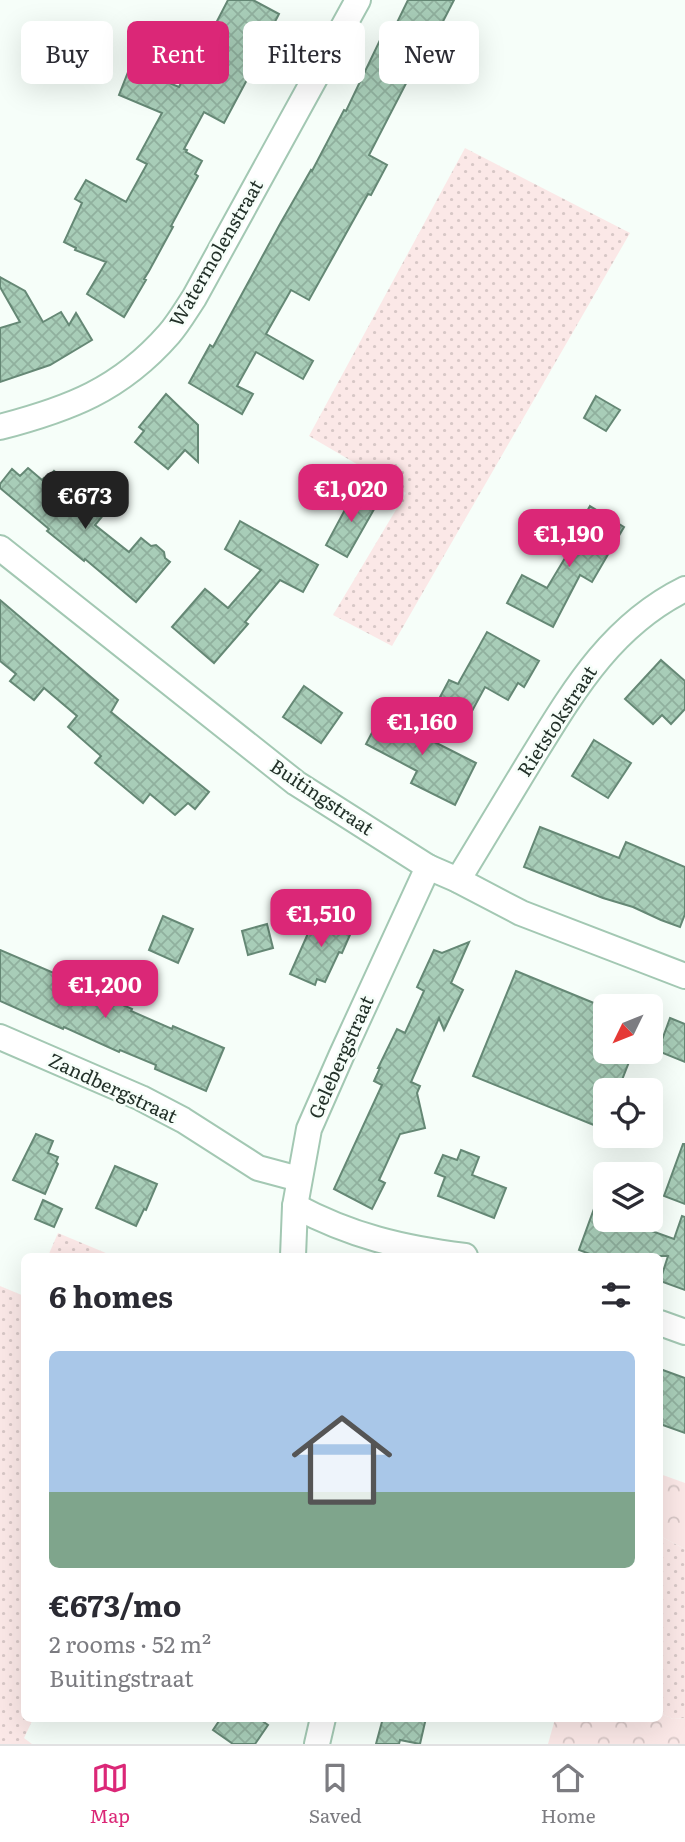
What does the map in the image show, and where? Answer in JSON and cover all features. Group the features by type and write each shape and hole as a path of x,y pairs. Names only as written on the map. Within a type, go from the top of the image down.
{"street":[{"name":"Watermolenstraat","path":"0,427 49,414 87,399 116,382 170,334 194,298 358,0"},
{"name":"Buitingstraat","path":"0,548 296,783 428,867 521,913 685,976"},
{"name":"Rietstokstraat","path":"458,880 570,694 606,648 628,627 685,589"},
{"name":"Gelebergstraat","path":"293,1253 295,1206 309,1129 428,867"},
{"name":"Zandbergstraat","path":"0,1037 141,1098 183,1120 258,1168 299,1179"},
{"path":"295,1206 324,1221 371,1239 441,1253"},
{"path":"663,1324 685,1332"},
{"path":"317,1744 322,1722"}],"green space":[{"path":"465,148 630,233 392,646 333,615 406,493 309,436"},
{"path":"58,1233 106,1253 49,1253"},
{"path":"0,1286 21,1295 21,1722 32,1722 24,1738 32,1744 0,1744"},
{"path":"663,1475 685,1483 685,1549 663,1538"},
{"path":"663,1538 685,1549 685,1718 673,1719 663,1714"},
{"path":"663,1714 673,1719 685,1718 685,1744 548,1744 554,1722 663,1722"}],"building":[{"path":"228,0 253,0 279,14 275,21 243,21 245,84 224,123 204,112 184,149 202,161 195,174 198,176 144,279 146,280 124,317 87,294 106,262 75,250 76,248 64,242 82,203 75,199 86,180 126,202 147,164 137,159 162,113 119,95 127,75 127,84 172,84 179,87 180,84 229,84 229,21 217,21"},
{"path":"408,0 454,0 443,21 398,21"},
{"path":"379,42 379,84 406,84 369,155 387,165 309,300 291,290 266,334 313,361 303,379 256,352 237,386 253,394 242,414 189,383 210,345 213,347 359,84 365,84 365,71"},
{"path":"0,277 25,291 43,322 61,312 69,325 76,313 92,340 50,365 0,382 0,328 20,322 0,287"},
{"path":"166,394 198,425 198,462 185,450 168,469 135,442 144,431 139,427"},
{"path":"596,396 620,410 606,431 584,418"},
{"path":"28,468 42,480 46,480 54,471 105,513 95,525 129,552 141,538 164,552 165,558 170,562 136,602 47,531 49,529 0,488 0,484 12,469 20,476"},
{"path":"355,491 377,504 347,557 326,545"},
{"path":"590,506 624,527 592,582 580,575 553,627 507,603 522,575 547,588 577,538 574,534"},
{"path":"240,521 318,565 303,592 280,580 245,622 248,624 214,663 172,627 205,589 228,608 261,570 225,549"},
{"path":"0,600 118,700 111,712 209,792 195,809 188,803 175,815 150,794 143,803 95,763 101,756 68,727 77,716 44,688 34,700 10,681 16,674 0,661"},
{"path":"487,632 539,661 524,687 518,683 508,700 485,687 471,713 440,697 449,680 458,684"},
{"path":"661,660 685,681 685,709 671,724 662,715 653,724 625,699"},
{"path":"304,686 342,713 321,743 283,717"},
{"path":"388,702 404,710 397,723 476,763 455,805 411,783 417,771 366,744"},
{"path":"594,740 631,763 608,798 572,776"},
{"path":"540,827 619,858 626,842 685,867 685,914 680,927 524,867"},
{"path":"317,913 353,928 325,982 317,979 315,985 290,974"},
{"path":"163,916 193,929 178,963 149,950"},
{"path":"267,924 273,948 248,955 242,931"},
{"path":"469,942 451,983 463,990 444,1030 439,1018 411,1082 420,1086 417,1093 425,1128 400,1134 379,1180 385,1183 372,1209 334,1189 382,1085 374,1081 378,1068 397,1029 405,1033 424,991 417,987 434,950 442,953"},
{"path":"0,950 56,974 60,966 96,981 92,991 172,1029 173,1026 224,1048 206,1091 155,1069 156,1065 0,1001"},
{"path":"516,971 593,1003 593,1064 628,1064 623,1078 593,1078 593,1125 473,1076"},
{"path":"670,1018 685,1024 685,1062 663,1053 663,1037"},
{"path":"36,1134 53,1141 48,1153 58,1157 58,1164 45,1194 13,1180"},
{"path":"685,1144 685,1204 664,1196"},
{"path":"461,1150 479,1157 472,1175 506,1188 494,1218 438,1196 445,1177 435,1173 443,1155 457,1160"},
{"path":"115,1166 157,1184 136,1226 96,1208"},
{"path":"43,1200 62,1209 54,1227 35,1219"},
{"path":"593,1212 593,1232 654,1232 674,1239 682,1216 685,1217 685,1290 663,1282 668,1256 663,1256 663,1253 587,1253 579,1250"},
{"path":"663,1370 685,1378 685,1433 663,1425"},
{"path":"218,1722 264,1722 268,1725 255,1744 233,1744 213,1730"},
{"path":"382,1722 425,1722 420,1744 400,1740 399,1744 376,1744"}]}
